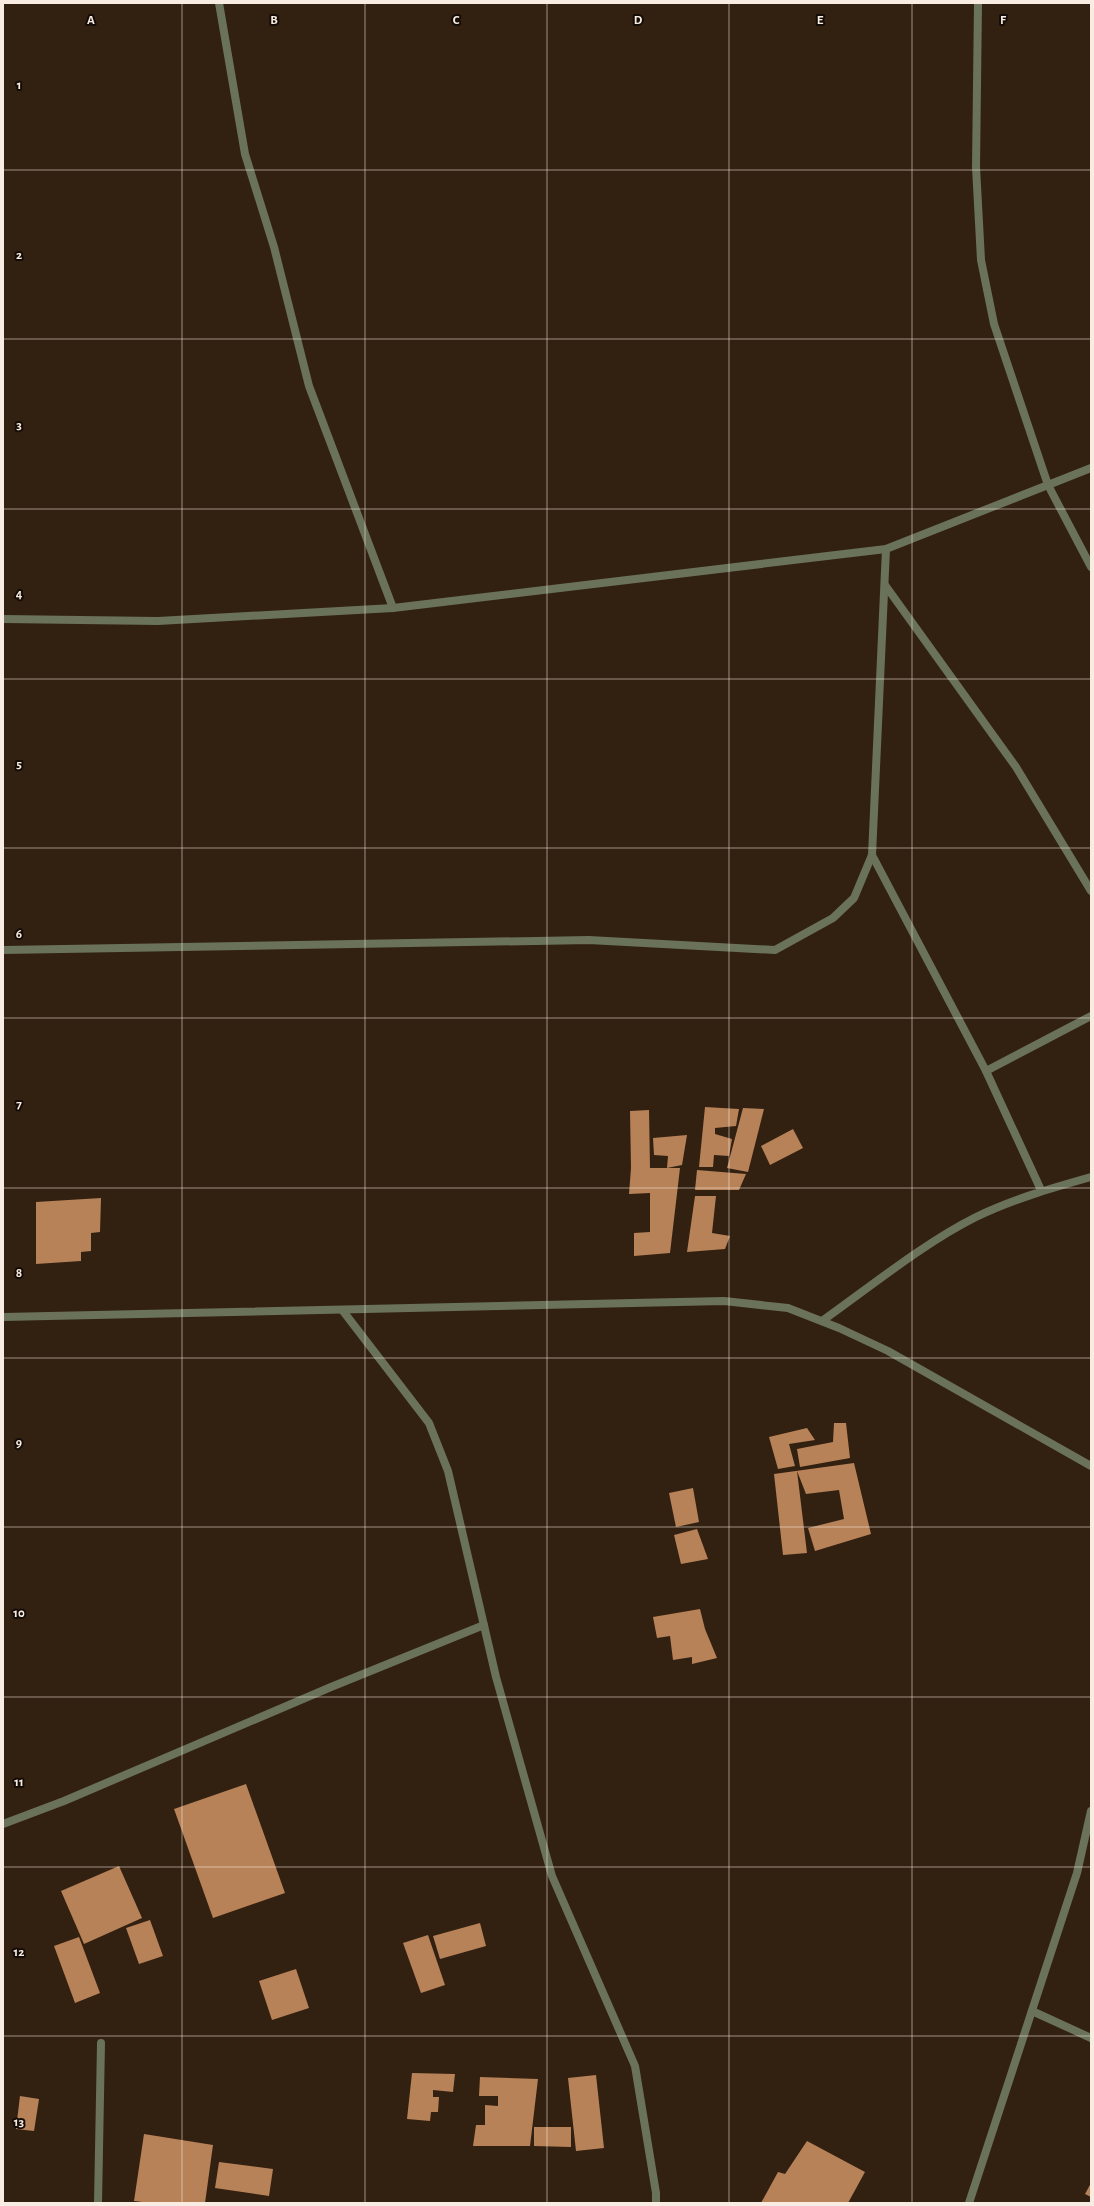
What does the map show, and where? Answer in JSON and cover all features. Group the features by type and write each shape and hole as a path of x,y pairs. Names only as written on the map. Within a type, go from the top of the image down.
{"street":[{"path":"219,3 245,154 274,247 308,386 394,608"},
{"path":"978,3 976,167 981,260 994,324 1048,485 1091,567"},
{"path":"3,619 158,621 394,608 886,549 1091,468"},
{"path":"3,950 589,940 775,950 833,918 854,898 872,855 886,549"},
{"path":"885,585 1016,767 1091,890"},
{"path":"872,855 986,1071 1041,1190"},
{"path":"986,1071 1091,1016"},
{"path":"822,1321 940,1238 976,1217 1041,1190 1091,1177"},
{"path":"3,1317 343,1311 724,1301 788,1308 822,1321 888,1351 1091,1466"},
{"path":"343,1311 429,1423 448,1471 496,1677 552,1876 635,2066 656,2193 656,2203"},
{"path":"3,1824 64,1801 332,1687 484,1625"},
{"path":"969,2203 1077,1872 1091,1811"},
{"path":"1032,2011 1091,2038"},
{"path":"98,2203 101,2042"}],"building":[{"path":"705,1107 739,1109 736,1126 715,1128 715,1134 732,1139 729,1156 714,1155 713,1167 699,1167"},
{"path":"743,1108 764,1109 748,1172 727,1168"},
{"path":"649,1110 650,1168 680,1168 670,1253 634,1256 634,1233 650,1232 650,1193 629,1194 631,1168 630,1111"},
{"path":"793,1129 803,1148 770,1165 761,1146"},
{"path":"687,1135 682,1165 667,1168 668,1156 654,1155 653,1138"},
{"path":"697,1170 746,1174 739,1190 695,1190"},
{"path":"695,1196 716,1196 712,1233 730,1236 725,1249 687,1252"},
{"path":"101,1198 100,1232 91,1233 91,1251 81,1252 81,1261 36,1264 36,1202"},
{"path":"834,1423 846,1423 850,1458 800,1467 797,1449 833,1442"},
{"path":"807,1428 815,1440 789,1444 795,1466 778,1469 769,1437"},
{"path":"854,1463 871,1534 815,1551 808,1528 844,1519 839,1490 806,1494 797,1471 807,1553 783,1555 774,1474"},
{"path":"693,1488 699,1522 676,1527 669,1493"},
{"path":"697,1529 708,1559 681,1564 674,1535"},
{"path":"700,1609 705,1629 717,1658 692,1664 692,1657 673,1660 670,1636 657,1638 653,1617"},
{"path":"246,1784 285,1893 213,1918 174,1809"},
{"path":"119,1866 142,1918 84,1944 61,1891"},
{"path":"150,1920 163,1956 139,1964 126,1928"},
{"path":"480,1923 486,1946 440,1959 433,1936"},
{"path":"428,1935 445,1985 421,1993 403,1943"},
{"path":"79,1937 100,1993 75,2003 54,1946"},
{"path":"296,1969 309,2008 272,2020 259,1981"},
{"path":"412,2073 455,2074 453,2092 433,2090 433,2097 439,2097 438,2112 431,2112 430,2121 407,2119"},
{"path":"596,2075 604,2148 576,2151 568,2078"},
{"path":"480,2077 538,2079 530,2146 473,2146 476,2125 485,2125 485,2105 498,2106 498,2096 479,2096"},
{"path":"20,2096 39,2099 34,2131 16,2129"},
{"path":"534,2127 571,2127 571,2147 534,2146"},
{"path":"144,2134 213,2145 205,2203 151,2203 134,2201"},
{"path":"807,2141 865,2172 848,2203 761,2203 778,2172 785,2174"},
{"path":"219,2162 273,2169 269,2196 215,2188"},
{"path":"1091,2183 1091,2197 1085,2194"}]}
